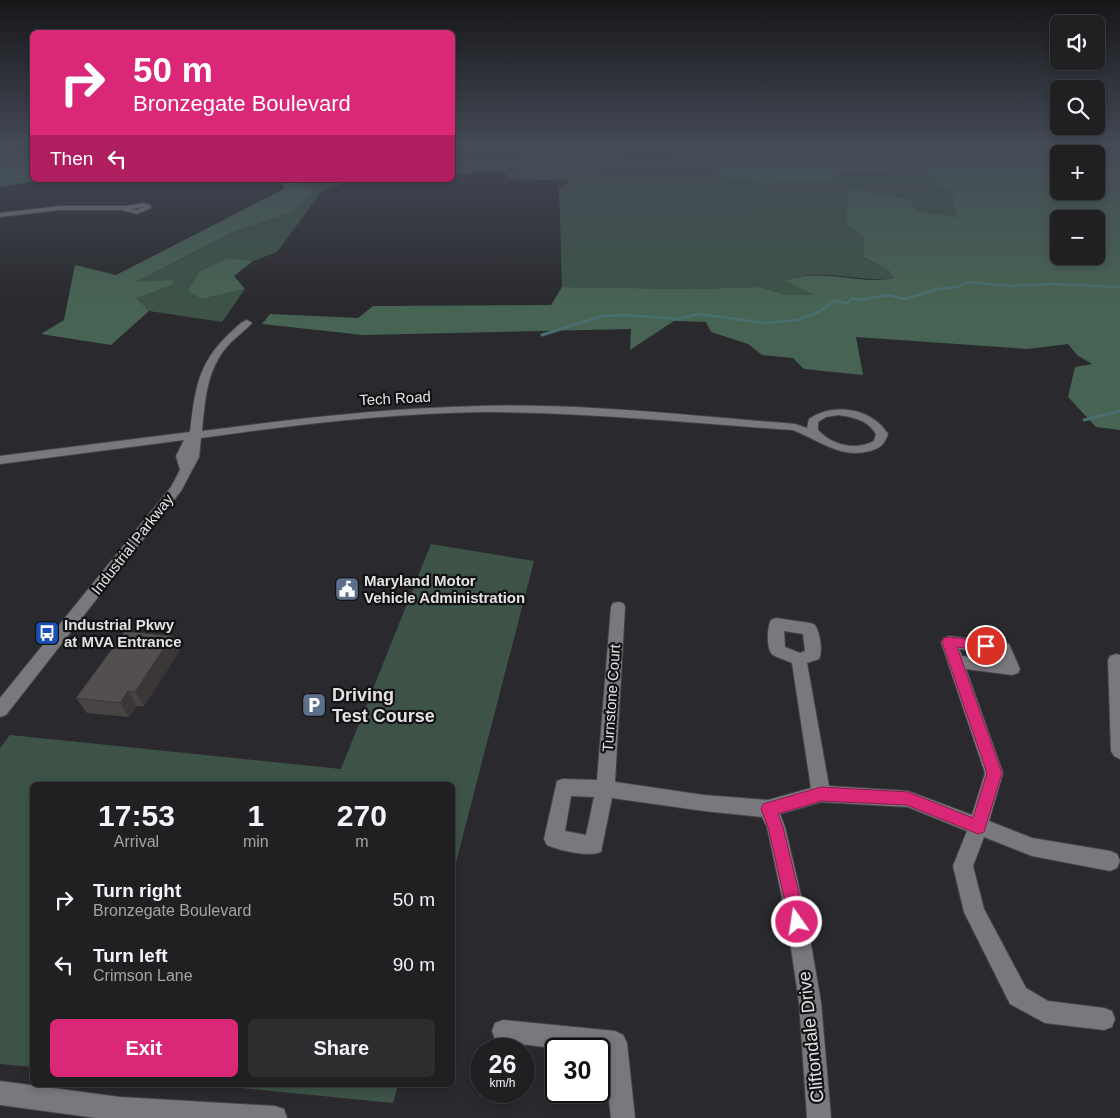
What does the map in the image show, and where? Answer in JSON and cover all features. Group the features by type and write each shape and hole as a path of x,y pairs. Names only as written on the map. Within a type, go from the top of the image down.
{"street":[{"path":"0,215 60,208 127,208"},
{"name":"Industrial Parkway","path":"0,710 177,488 192,457 196,443 194,435 206,371 221,347 247,323"},
{"name":"Tech Road","path":"0,460 349,416 482,409 556,410 795,428 816,435 834,446 850,450 870,448 879,443 882,438 880,429 876,425 856,415 838,412 823,414 813,421 795,428"},
{"path":"813,421 812,430 816,435"},
{"name":"Turnstone Court","path":"618,607 605,790 768,809"},
{"path":"799,659 821,794"},
{"path":"1120,660 1116,660 1120,751"},
{"path":"955,661 994,773 978,827 962,866 974,912 1018,996 1045,1012 1104,1019"},
{"path":"768,809 821,794 908,798 1032,847 1110,861"},
{"name":"Cliftondale Drive","path":"768,809 776,827 797,922 810,1002 819,1118"},
{"path":"503,1031 615,1043 623,1118"},
{"path":"0,1093 120,1109 275,1118"}],"green space":[{"path":"268,197 307,197 293,212 231,233 136,282 174,280 171,286 136,298 149,311 111,345 41,334 64,320 75,265 116,275"},
{"path":"307,197 318,197 277,252 253,261 229,258 202,299 245,289 222,322 149,311 135,298 171,286 134,283 231,233 293,212"},
{"path":"559,197 953,197 957,217 917,211 847,224 863,237 864,257 889,271 895,278 868,279 812,275 786,281 815,295 787,295 758,287 694,289 562,287"},
{"path":"848,197 896,197 910,200 917,211 957,217 953,197 1050,197 1050,200 1105,200 1105,197 1120,197 1120,430 1096,427 1068,397 1075,367 1092,364 1077,355 1068,344 1027,349 856,337 863,375 804,369 793,358 762,355 748,344 711,332 706,322 674,321 630,350 631,329 363,335 262,324 270,314 358,318 373,306 551,305 562,287 694,289 758,287 787,295 814,295 785,281 812,275 867,280 894,278 889,271 864,257 863,237 847,224 845,216"},
{"path":"977,197 1050,197 1050,200 1105,200 1105,197 1109,197 1105,214 1105,210 1050,210 1050,217"},
{"path":"229,258 253,261 234,276 245,289 202,299 188,291 200,271"},
{"path":"431,544 534,561 455,866 455,782 30,782 30,1067 0,1064 0,748 10,735 341,769"},
{"path":"232,1087 397,1087 393,1103"}],"building":[{"path":"125,631 172,636 135,692 128,691 120,703 76,698"}],"waterway":[{"path":"557,330 602,316 627,315 678,319 698,314 766,323 797,320 819,312 835,301 848,303 852,298 862,300 888,295 905,299 939,289 958,287 968,282 1010,286 1051,284 1120,287"},
{"path":"542,335 561,329"},
{"path":"1084,420 1120,411"}],"place":[{"name":"Maryland Motor Vehicle Administration","path":"347,589"},
{"name":"Industrial Pkwy at MVA Entrance","path":"47,633"},
{"name":"Driving Test Course","path":"314,705"}],"route":[{"path":"797,922 776,827 768,809 821,794 908,798 978,827 994,773 948,642 986,646"}]}
